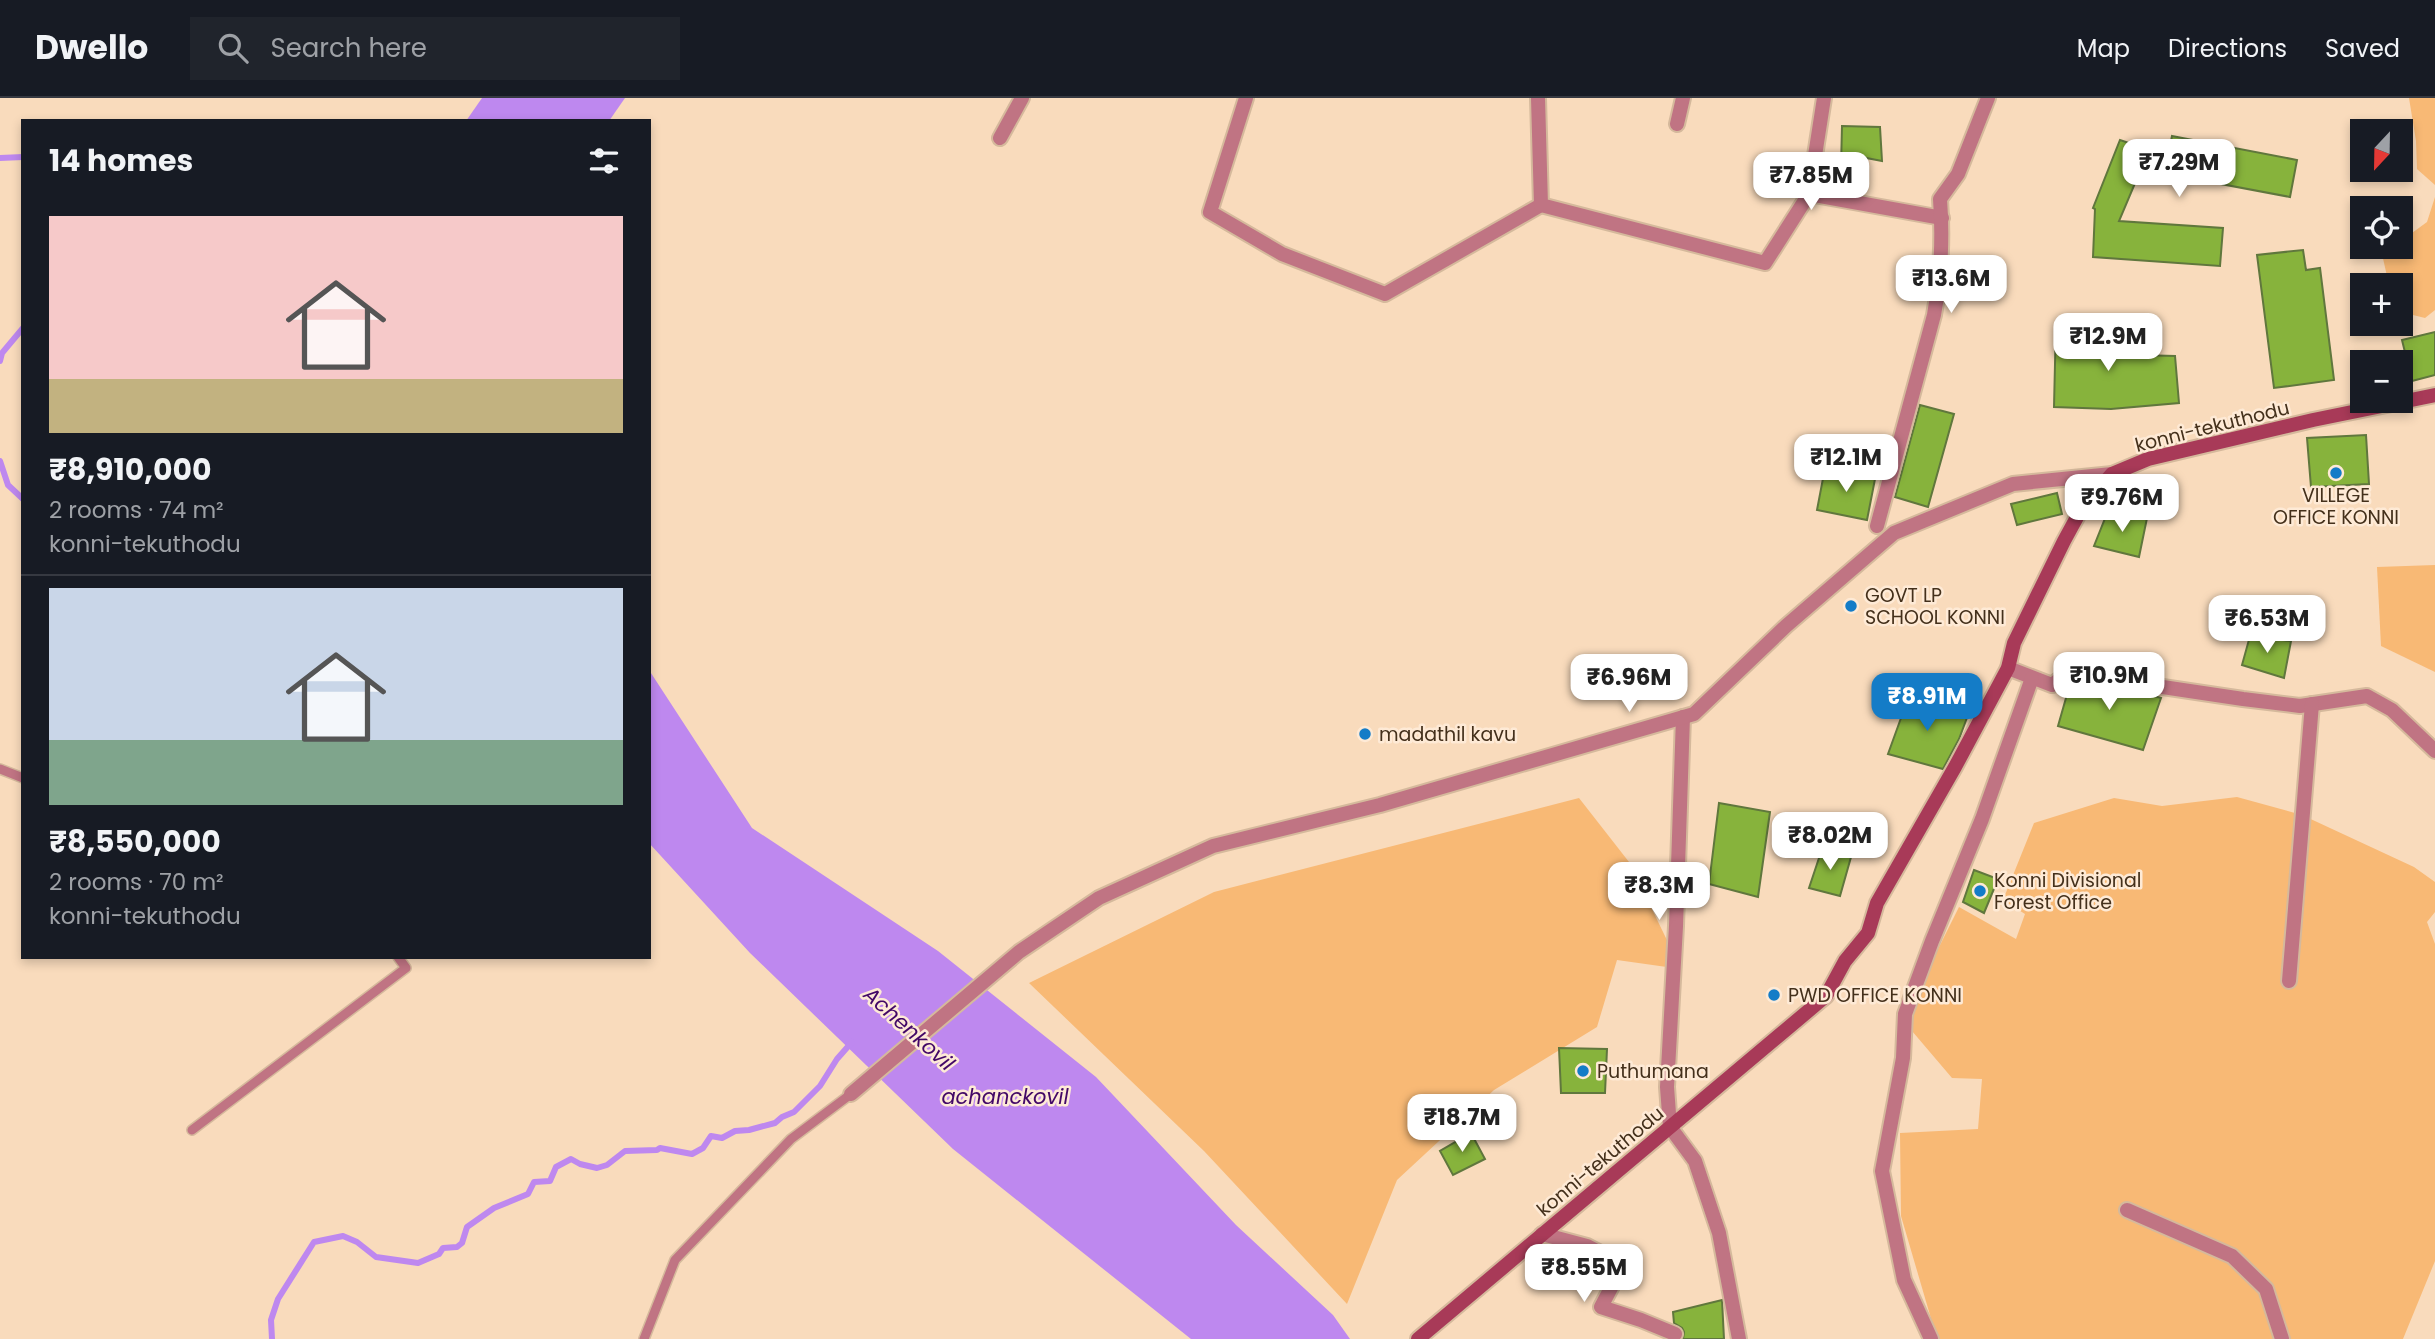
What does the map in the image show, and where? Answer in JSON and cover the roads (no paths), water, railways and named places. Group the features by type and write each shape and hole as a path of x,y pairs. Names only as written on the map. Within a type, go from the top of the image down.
{"main road":[{"name":"konni-tekuthodu","path":"1418,1339 1826,996 1845,961 1868,933 1877,903 2008,668 2014,643 2082,508 2112,474 2148,459 2313,420 2435,395"}],"street":[{"path":"1000,138 1022,98"},
{"path":"1246,98 1210,212 1282,254 1385,293 1541,205 1765,263 1809,194 1824,98"},
{"path":"1538,98 1541,205"},
{"path":"1677,124 1683,98"},
{"path":"1877,526 1934,315 1940,282 1940,199 1958,174 1988,98"},
{"path":"1809,194 1942,218"},
{"path":"851,1094 1019,952 1099,898 1213,845 1380,805 1694,714 1786,626 1894,533 2013,484 2112,474"},
{"path":"2008,668 2052,685 2065,675 2074,661 2093,662 2156,686 2300,706 2367,696 2392,710 2435,751"},
{"path":"1931,1339 1904,1280 1882,1171 1903,1058 1905,1014 1982,820 2032,678"},
{"path":"2289,982 2312,704"},
{"path":"1684,717 1668,1074 1670,1127 1695,1161 1719,1233 1740,1339"},
{"path":"2127,1210 2232,1256 2266,1289 2282,1339"},
{"path":"1542,1234 1587,1246 1623,1265 1601,1307 1675,1334"}],"lane":[{"path":"0,769 21,777"},
{"path":"192,1130 406,968 399,959"},
{"path":"643,1339 675,1260 791,1139 851,1094"}],"water":[{"path":"482,98 625,98 610,119 467,119"},
{"name":"achanckovil","path":"651,673 752,828 938,951 1096,1077 1236,1225 1333,1315 1350,1339 1191,1339 953,1149 750,953 651,845"}],"waterway":[{"path":"0,158 21,157"},
{"path":"0,361 2,353 21,330"},
{"path":"0,461 8,485 21,497"},
{"path":"272,1339 271,1320 278,1299 314,1242 343,1236 357,1242 376,1257 418,1263 439,1254 443,1248 457,1247 462,1243 467,1227 494,1208 528,1194 534,1182 550,1181 556,1167 571,1159 597,1168 607,1165 625,1151 660,1148 692,1154 703,1148 711,1136 722,1138 735,1131 775,1123 794,1112 820,1086 837,1059 852,1042"}],"place":[{"name":"VILLEGE OFFICE KONNI","path":"2336,473"},
{"name":"GOVT LP SCHOOL KONNI","path":"1851,606"},
{"name":"madathil kavu","path":"1365,734"},
{"name":"Konni Divisional Forest Office","path":"1980,891"},
{"name":"PWD OFFICE KONNI","path":"1774,995"},
{"name":"Puthumana","path":"1583,1071"}],"water label":[{"name":"Achenkovil","path":"909,1029"}]}
